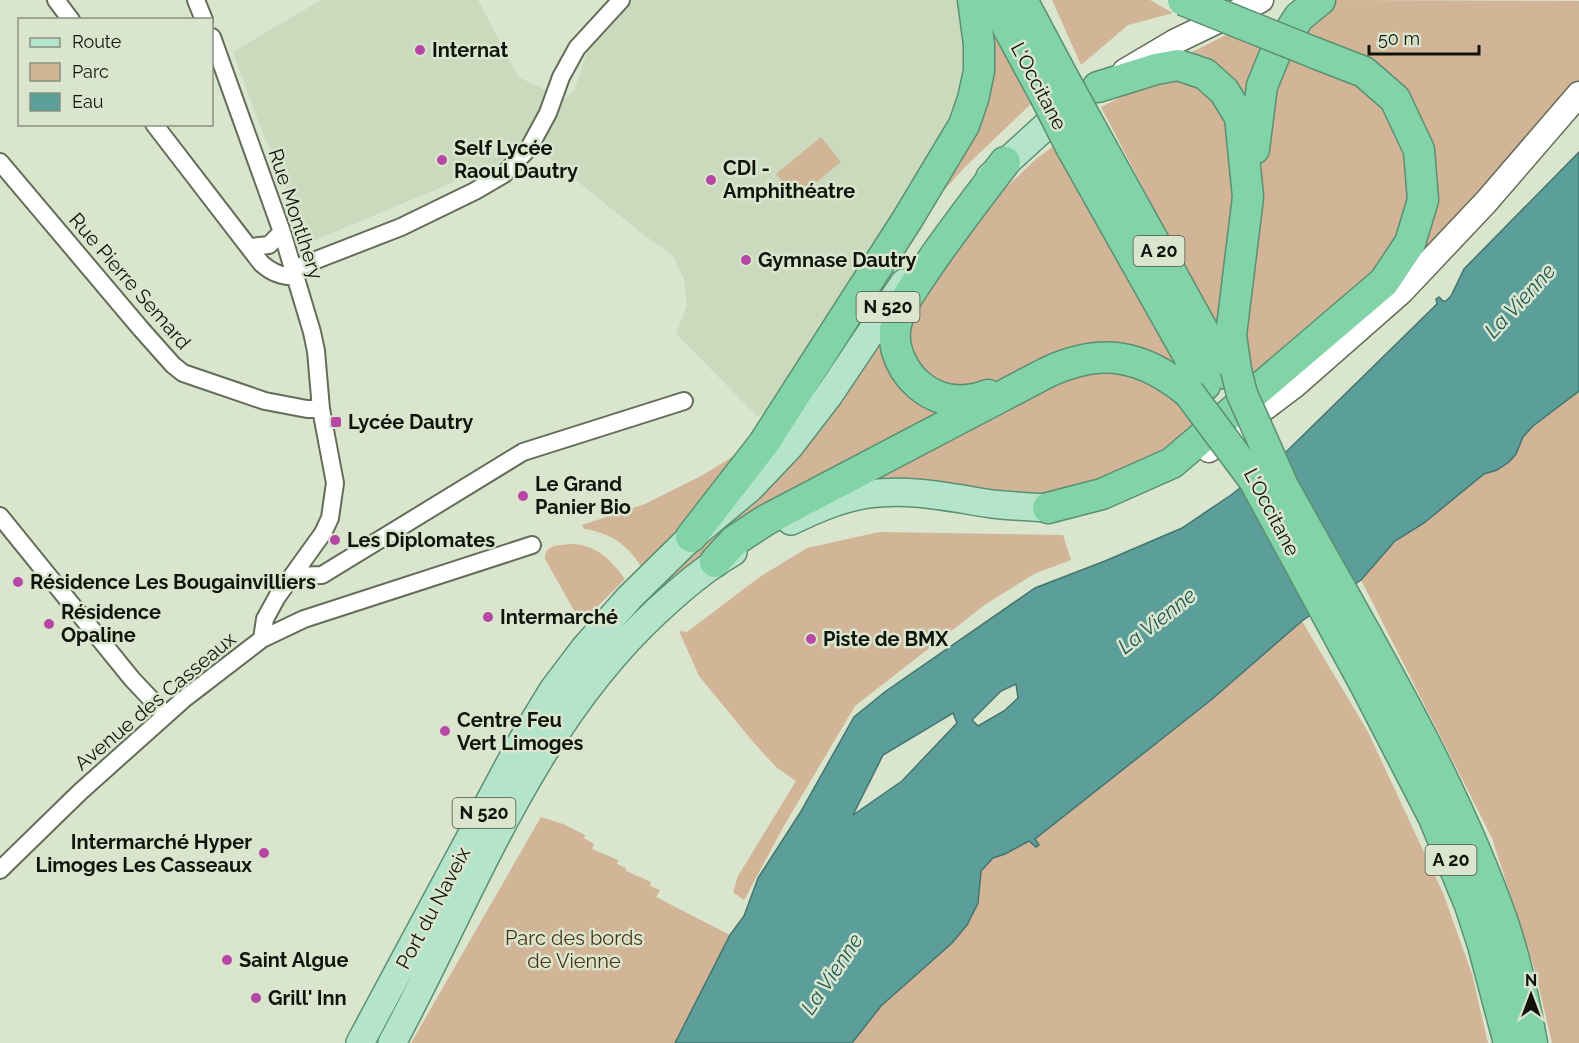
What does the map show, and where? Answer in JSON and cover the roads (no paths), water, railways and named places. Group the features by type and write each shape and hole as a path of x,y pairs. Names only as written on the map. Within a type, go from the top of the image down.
{"highway":[{"path":"691,537 764,443 907,220 964,125 979,71 979,44 973,0"},
{"name":"L'Occitane","path":"993,0 1054,87 1214,380"},
{"name":"L'Occitane","path":"1022,0 1054,87"},
{"path":"1048,508 1102,494 1172,463 1384,282 1410,243 1423,200 1419,150 1395,99 1364,72 1183,0"},
{"path":"1269,483 1214,380 1231,335 1262,86 1275,54 1299,17 1320,0"},
{"path":"1098,87 1156,69 1178,65 1205,74 1224,91 1240,117 1248,197"},
{"path":"1005,162 954,228 908,296 899,314 895,330 896,344 902,363 909,375 924,390 942,399 963,402 1023,385"},
{"path":"715,562 734,541 766,520 1023,385 1076,361 1115,357 1133,360 1168,377 1214,380 1242,394 1269,483"},
{"name":"L'Occitane","path":"1269,483 1377,682 1465,894 1490,968 1509,1043"},
{"name":"L'Occitane","path":"1377,682 1435,765 1480,862 1502,921 1519,977 1532,1043"}],"main road":[{"path":"1098,87 1174,42 1256,1"},
{"name":"N 520","path":"691,537 750,488 789,447 830,395 927,249 964,202 1047,125 1098,87"},
{"path":"1048,508 1104,506 1177,475 1294,386 1401,292 1486,202 1579,94"},
{"name":"N 520","path":"715,562 816,509 840,500 869,494 894,492 930,494 994,504 1048,508"},
{"name":"Port du Naveix","path":"360,1043 522,741 553,690 584,649 629,598 691,537"},
{"name":"Port du Naveix","path":"392,1043 533,768 570,710 599,672 645,622 715,562"}],"street":[{"path":"56,0 70,18"},
{"path":"196,0 203,18"},
{"path":"156,126 261,263 270,271 282,276 294,273 401,227 475,191 504,174 529,148 548,113 561,77 577,48 621,0"},
{"name":"Rue Montlhery","path":"213,40 282,232 294,273 316,351 321,409"},
{"name":"Rue Pierre Semard","path":"0,162 141,329 183,373 265,400 307,409 321,409"},
{"path":"250,247 264,247 282,232"},
{"path":"293,576 322,575 523,452 684,400"},
{"path":"262,639 265,619 277,597 323,533 330,518 335,483 321,409"},
{"path":"0,516 132,679 166,715"},
{"name":"Avenue des Casseaux","path":"0,870 80,792 184,699 262,639 304,618 532,545"}],"water":[{"name":"La Vienne","path":"1579,152 1579,391 1533,426 1523,437 1516,454 1509,462 1497,470 1484,474 1424,523 1395,541 1361,580 1302,621 1211,700 1035,839 1039,845 1036,847 1029,841 993,858 981,871 978,903 967,925 952,943 881,1006 852,1043 675,1043 730,935 744,916 758,878 800,813 854,717 886,691 1035,588 1182,528 1231,495 1288,450 1437,304 1436,299 1439,297 1446,301 1451,296 1464,269","holes":["1016,684 1018,698 1004,711 978,726 972,720 1001,691","953,713 957,723 902,781 853,815 883,755"]}],"place":[{"name":"Internat","path":"420,50"},
{"name":"Self Lycée Raoul Dautry","path":"442,160"},
{"name":"CDI - Amphithéatre","path":"711,180"},
{"name":"Gymnase Dautry","path":"746,260"},
{"name":"Lycée Dautry","path":"336,422"},
{"name":"Le Grand Panier Bio","path":"523,496"},
{"name":"Les Diplomates","path":"335,540"},
{"name":"Résidence Les Bougainvilliers","path":"18,582"},
{"name":"Intermarché","path":"488,617"},
{"name":"Résidence Opaline","path":"49,624"},
{"name":"Piste de BMX","path":"811,639"},
{"name":"Centre Feu Vert Limoges","path":"445,731"},
{"name":"Intermarché Hyper Limoges Les Casseaux","path":"264,853"},
{"name":"Saint Algue","path":"227,960"},
{"name":"Grill' Inn","path":"256,998"}],"park label":[{"name":"Parc des bords de Vienne","path":"574,950"}]}
